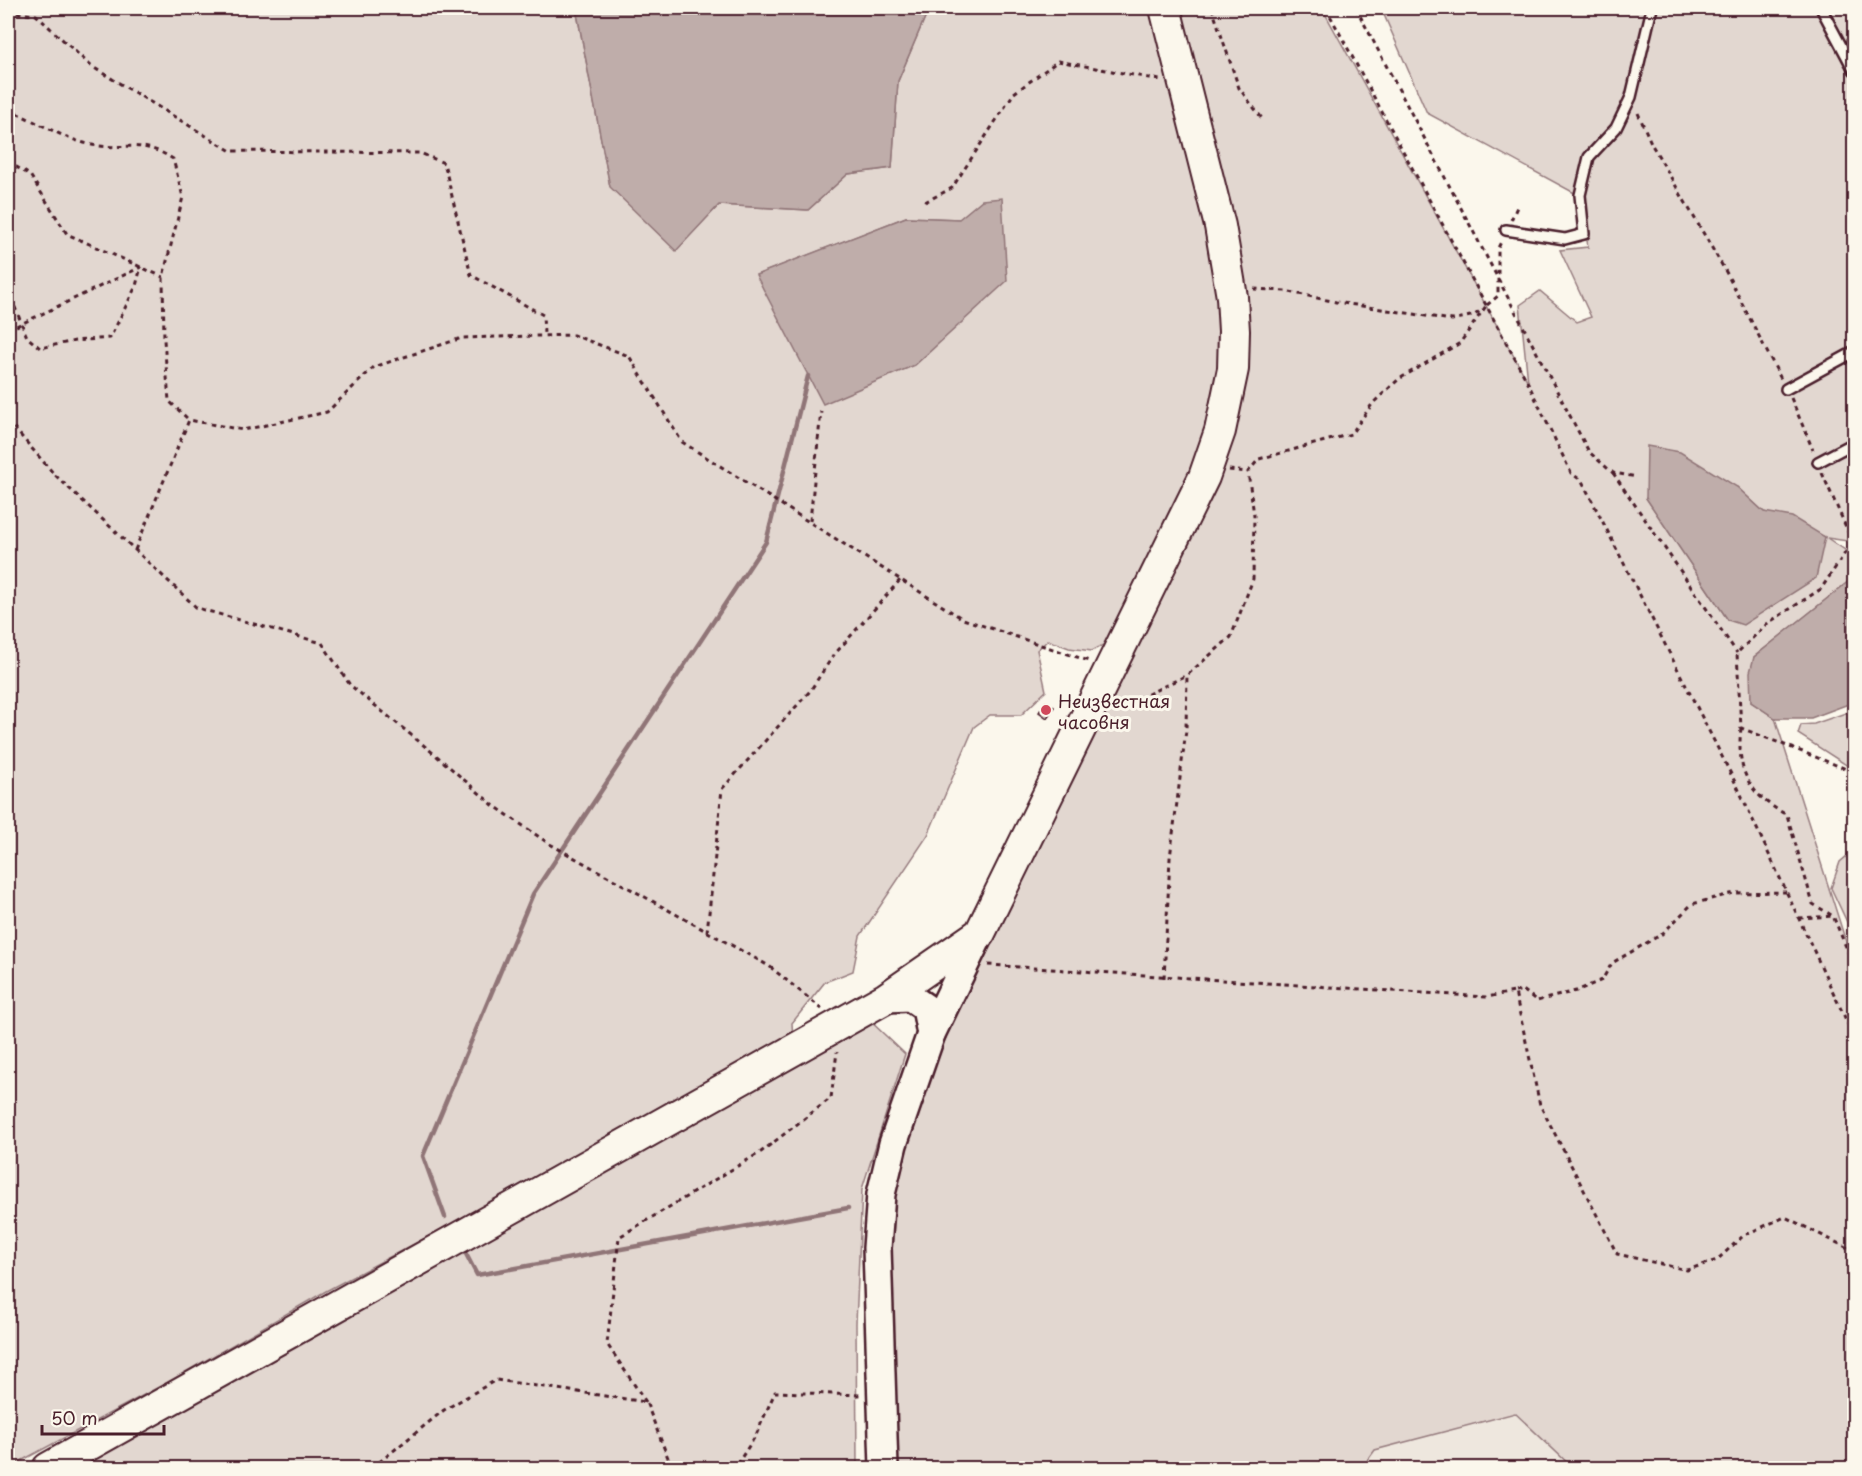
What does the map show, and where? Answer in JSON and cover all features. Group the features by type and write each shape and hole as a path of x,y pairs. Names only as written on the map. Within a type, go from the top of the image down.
{"main road":[{"path":"884,1468 877,1248 881,1194 893,1144 931,1034 1204,477 1220,431 1233,369 1234,331 1231,288 1220,226 1165,8"},
{"path":"48,1468 886,998 980,933"},
{"path":"886,998 910,998 926,1008 931,1034"}],"lane":[{"path":"1506,230 1565,239 1584,234 1580,195 1589,158 1616,128 1631,97 1652,8"},
{"path":"1821,8 1854,70"},
{"path":"1786,389 1854,352"},
{"path":"1818,462 1854,443"}],"path":[{"path":"1212,8 1239,88 1263,121"},
{"path":"1326,8 1528,383 1571,473 1582,481 1733,778 1854,1037"},
{"path":"1356,8 1589,452 1613,473 1737,653 1741,728 1738,750 1742,770 1765,803 1787,815 1813,904 1833,916 1854,966"},
{"path":"8,12 36,15 91,66 231,151 420,153 444,163 471,275 543,315 544,334"},
{"path":"925,202 952,188 1014,93 1058,61 1185,86"},
{"path":"1631,97 1652,145 1726,272 1786,389 1853,544 1821,589 1768,623 1737,653"},
{"path":"8,110 34,119 61,136 91,145 156,148 173,159 183,197 163,277 164,340 169,401 189,420 243,430 327,412 375,367 462,338 573,334 629,356 682,442 963,619 1110,669"},
{"path":"8,162 30,175 67,234 163,277"},
{"path":"1231,288 1285,291 1336,302 1452,320 1475,315 1498,296 1498,248 1517,207"},
{"path":"8,290 27,337 40,348 75,341 110,338 136,286 141,267"},
{"path":"8,330 141,267"},
{"path":"1082,727 1187,675 1231,637 1253,579 1254,515 1248,472 1259,459 1352,434 1373,404 1399,379 1460,343 1486,305"},
{"path":"810,521 821,411"},
{"path":"135,550 189,420"},
{"path":"8,421 54,474 197,608 322,643 350,685 438,757 492,805 548,843 769,966 840,1024 831,1098 761,1152 619,1237 607,1344 646,1402 672,1468"},
{"path":"1613,473 1637,477"},
{"path":"707,932 722,789 810,691 833,656 901,579"},
{"path":"1164,978 1170,858 1186,730 1187,675"},
{"path":"1741,728 1854,772"},
{"path":"965,963 1486,998 1523,990 1537,1001 1576,991 1602,980 1612,963 1662,934 1692,904 1734,893 1786,892"},
{"path":"1799,918 1833,916"},
{"path":"1515,993 1540,1105 1617,1254 1687,1270 1717,1260 1744,1234 1785,1218 1854,1251"},
{"path":"372,1468 444,1410 496,1380 646,1402"},
{"path":"720,1468 736,1466 756,1435 775,1392 882,1396"}],"shaded area":[{"path":"8,8 576,8 610,186 676,250 719,205 808,210 848,174 892,168 898,81 929,8 1159,8 1225,300 1213,427 1118,637 1092,651 1069,648 1048,640 1037,650 1046,691 1021,715 990,715 974,727 928,835 860,936 853,971 825,982 792,1023 793,1041 326,1291 168,1382 8,1468","holes":["906,217 959,219 757,275"]},
{"path":"576,8 929,8 898,81 892,168 848,174 808,210 719,205 676,251 610,187"},
{"path":"1173,8 1322,8 1528,382 1520,305 1540,291 1577,322 1591,317 1560,250 1588,247 1580,196 1427,113 1381,8 1854,8 1854,542 1827,538 1854,556 1854,577 1754,657 1751,702 1775,718 1854,967 1854,1468 1573,1468 1515,1413 1375,1450 1362,1468 892,1468 889,1194 932,1056 1239,370","holes":["1737,487 1764,512 1825,537 1822,544 1728,620 1646,498"]},
{"path":"1002,198 1007,281 915,365 823,404 756,275 906,217 959,219 982,200"},
{"path":"1647,446 1680,452 1737,487 1764,512 1792,517 1825,537 1816,578 1743,625 1728,620 1646,498"},
{"path":"1854,577 1854,702 1811,718 1775,718 1751,702 1750,672 1754,657"},
{"path":"1854,710 1854,770 1798,734 1801,725 1814,724"},
{"path":"1854,850 1854,922 1847,922 1831,888 1840,862"},
{"path":"867,1018 905,1054 862,1189 856,1323 857,1468 63,1468"},
{"path":"1515,1413 1573,1468 1362,1468 1374,1450"}],"building":[{"name":"Неизвестная часовня","path":"1046,702 1054,707 1047,718 1039,712"}],"waterway":[{"path":"445,1217 423,1156 533,894 766,542 808,376"},
{"path":"466,1254 477,1275 848,1208"}],"place":[{"name":"Неизвестная часовня","path":"1046,710"}]}
